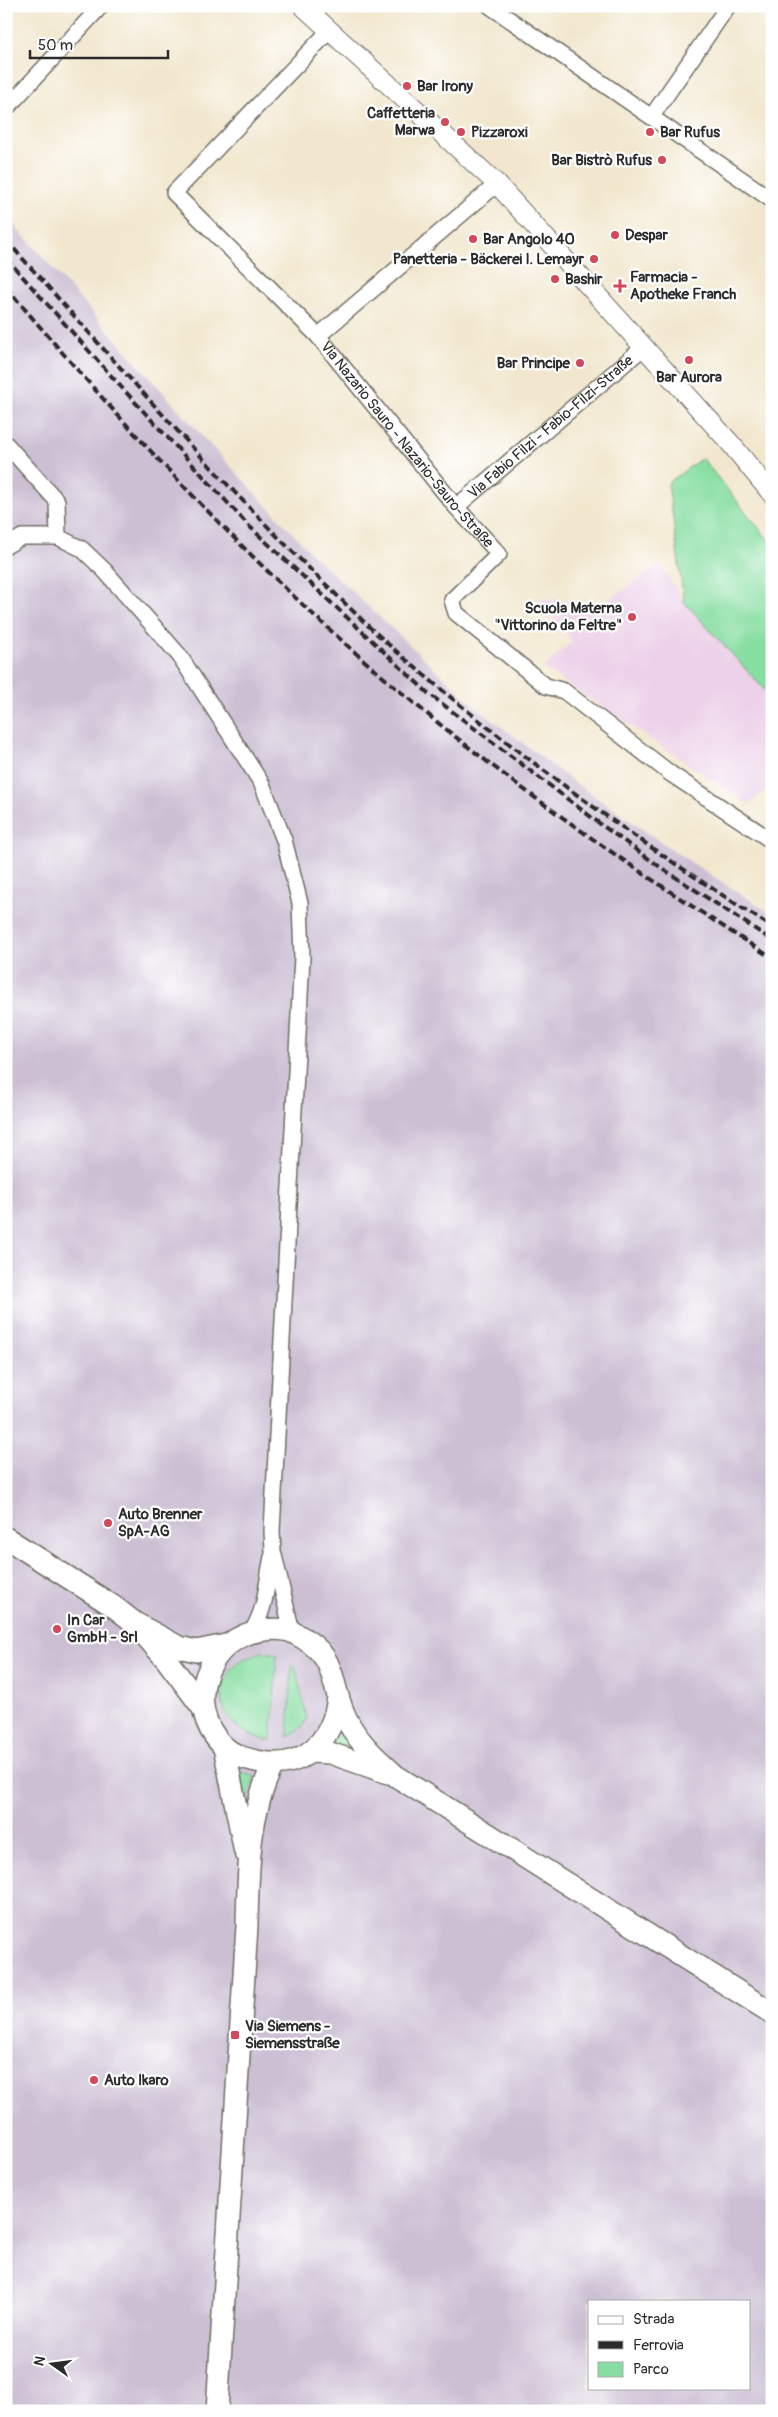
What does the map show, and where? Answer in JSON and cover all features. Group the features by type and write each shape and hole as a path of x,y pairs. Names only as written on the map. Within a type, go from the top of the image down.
{"main road":[{"path":"6,1538 113,1606 135,1623 188,1650 210,1649 226,1645 252,1631 272,1629 292,1632 317,1647 330,1665 338,1697 348,1722 360,1740 396,1776"},
{"path":"135,1623 166,1659 202,1707 207,1720 224,1747 248,1869"},
{"path":"202,1707 202,1692 208,1669 226,1645"},
{"path":"224,1747 239,1757 273,1765 300,1758 320,1744 330,1730 336,1713 338,1697"},
{"path":"310,1752 330,1752 396,1776 772,2012"},
{"path":"217,2411 247,1926 248,1869 258,1802 263,1784 273,1765"}],"street":[{"path":"6,109 101,6"},
{"path":"303,6 496,184 731,444 772,494"},
{"path":"490,6 772,200"},
{"path":"652,116 728,6"},
{"name":"Via Nazario Sauro - Nazario-Sauro-Straße","path":"330,30 174,193 318,336 456,507 499,554 452,600 456,613 546,686 564,691 671,774 772,841"},
{"path":"318,336 496,184"},
{"name":"Via Fabio Filzi - Fabio-Filzi-Straße","path":"456,507 644,347"},
{"path":"6,444 57,501 58,537"},
{"path":"6,546 22,537 58,537 82,549 104,570 179,655 262,784 284,840 300,903 302,957 272,1531 273,1551 292,1632"},
{"path":"252,1631 266,1604 266,1583 273,1551"}],"shaded area":[{"path":"6,216 203,437 314,556 477,708 575,783 683,857 772,914 772,2411 6,2411"},
{"path":"660,564 684,602 772,699 772,784 749,804 543,668 572,641 538,598 600,606"}],"green space":[{"path":"702,458 770,542 772,541 772,698 684,602 668,483"},
{"path":"262,1652 277,1654 271,1741 249,1734 239,1728 225,1712 222,1702 222,1691 231,1669 244,1659"},
{"path":"292,1664 295,1666 307,1718 303,1726 288,1737"},
{"path":"343,1727 355,1751 332,1744"},
{"path":"239,1772 255,1775 247,1801"}],"railway":[{"path":"6,240 234,491 313,572 385,641 440,689 579,796 674,863 772,927"},
{"path":"6,258 249,526 428,693 603,826 663,869 772,940"},
{"path":"6,287 103,398 204,507 309,611 364,660 462,742 548,807 636,869 772,958"}],"place":[{"name":"Bar Irony","path":"407,86"},
{"name":"Caffetteria Marwa","path":"445,122"},
{"name":"Pizzaroxi","path":"461,132"},
{"name":"Bar Rufus","path":"650,132"},
{"name":"Bar Bistrò Rufus","path":"662,160"},
{"name":"Despar","path":"615,235"},
{"name":"Bar Angolo 40","path":"473,239"},
{"name":"Panetteria - Bäckerei I. Lemayr","path":"594,259"},
{"name":"Bashir","path":"555,279"},
{"name":"Farmacia - Apotheke Franch","path":"620,286"},
{"name":"Bar Aurora","path":"689,360"},
{"name":"Bar Principe","path":"580,363"},
{"name":"Scuola Materna \"Vittorino da Feltre\"","path":"632,617"},
{"name":"Auto Brenner SpA-AG","path":"108,1523"},
{"name":"In Car GmbH - Srl","path":"57,1629"},
{"name":"Via Siemens - Siemensstraße","path":"235,2035"},
{"name":"Auto Ikaro","path":"94,2080"}]}
